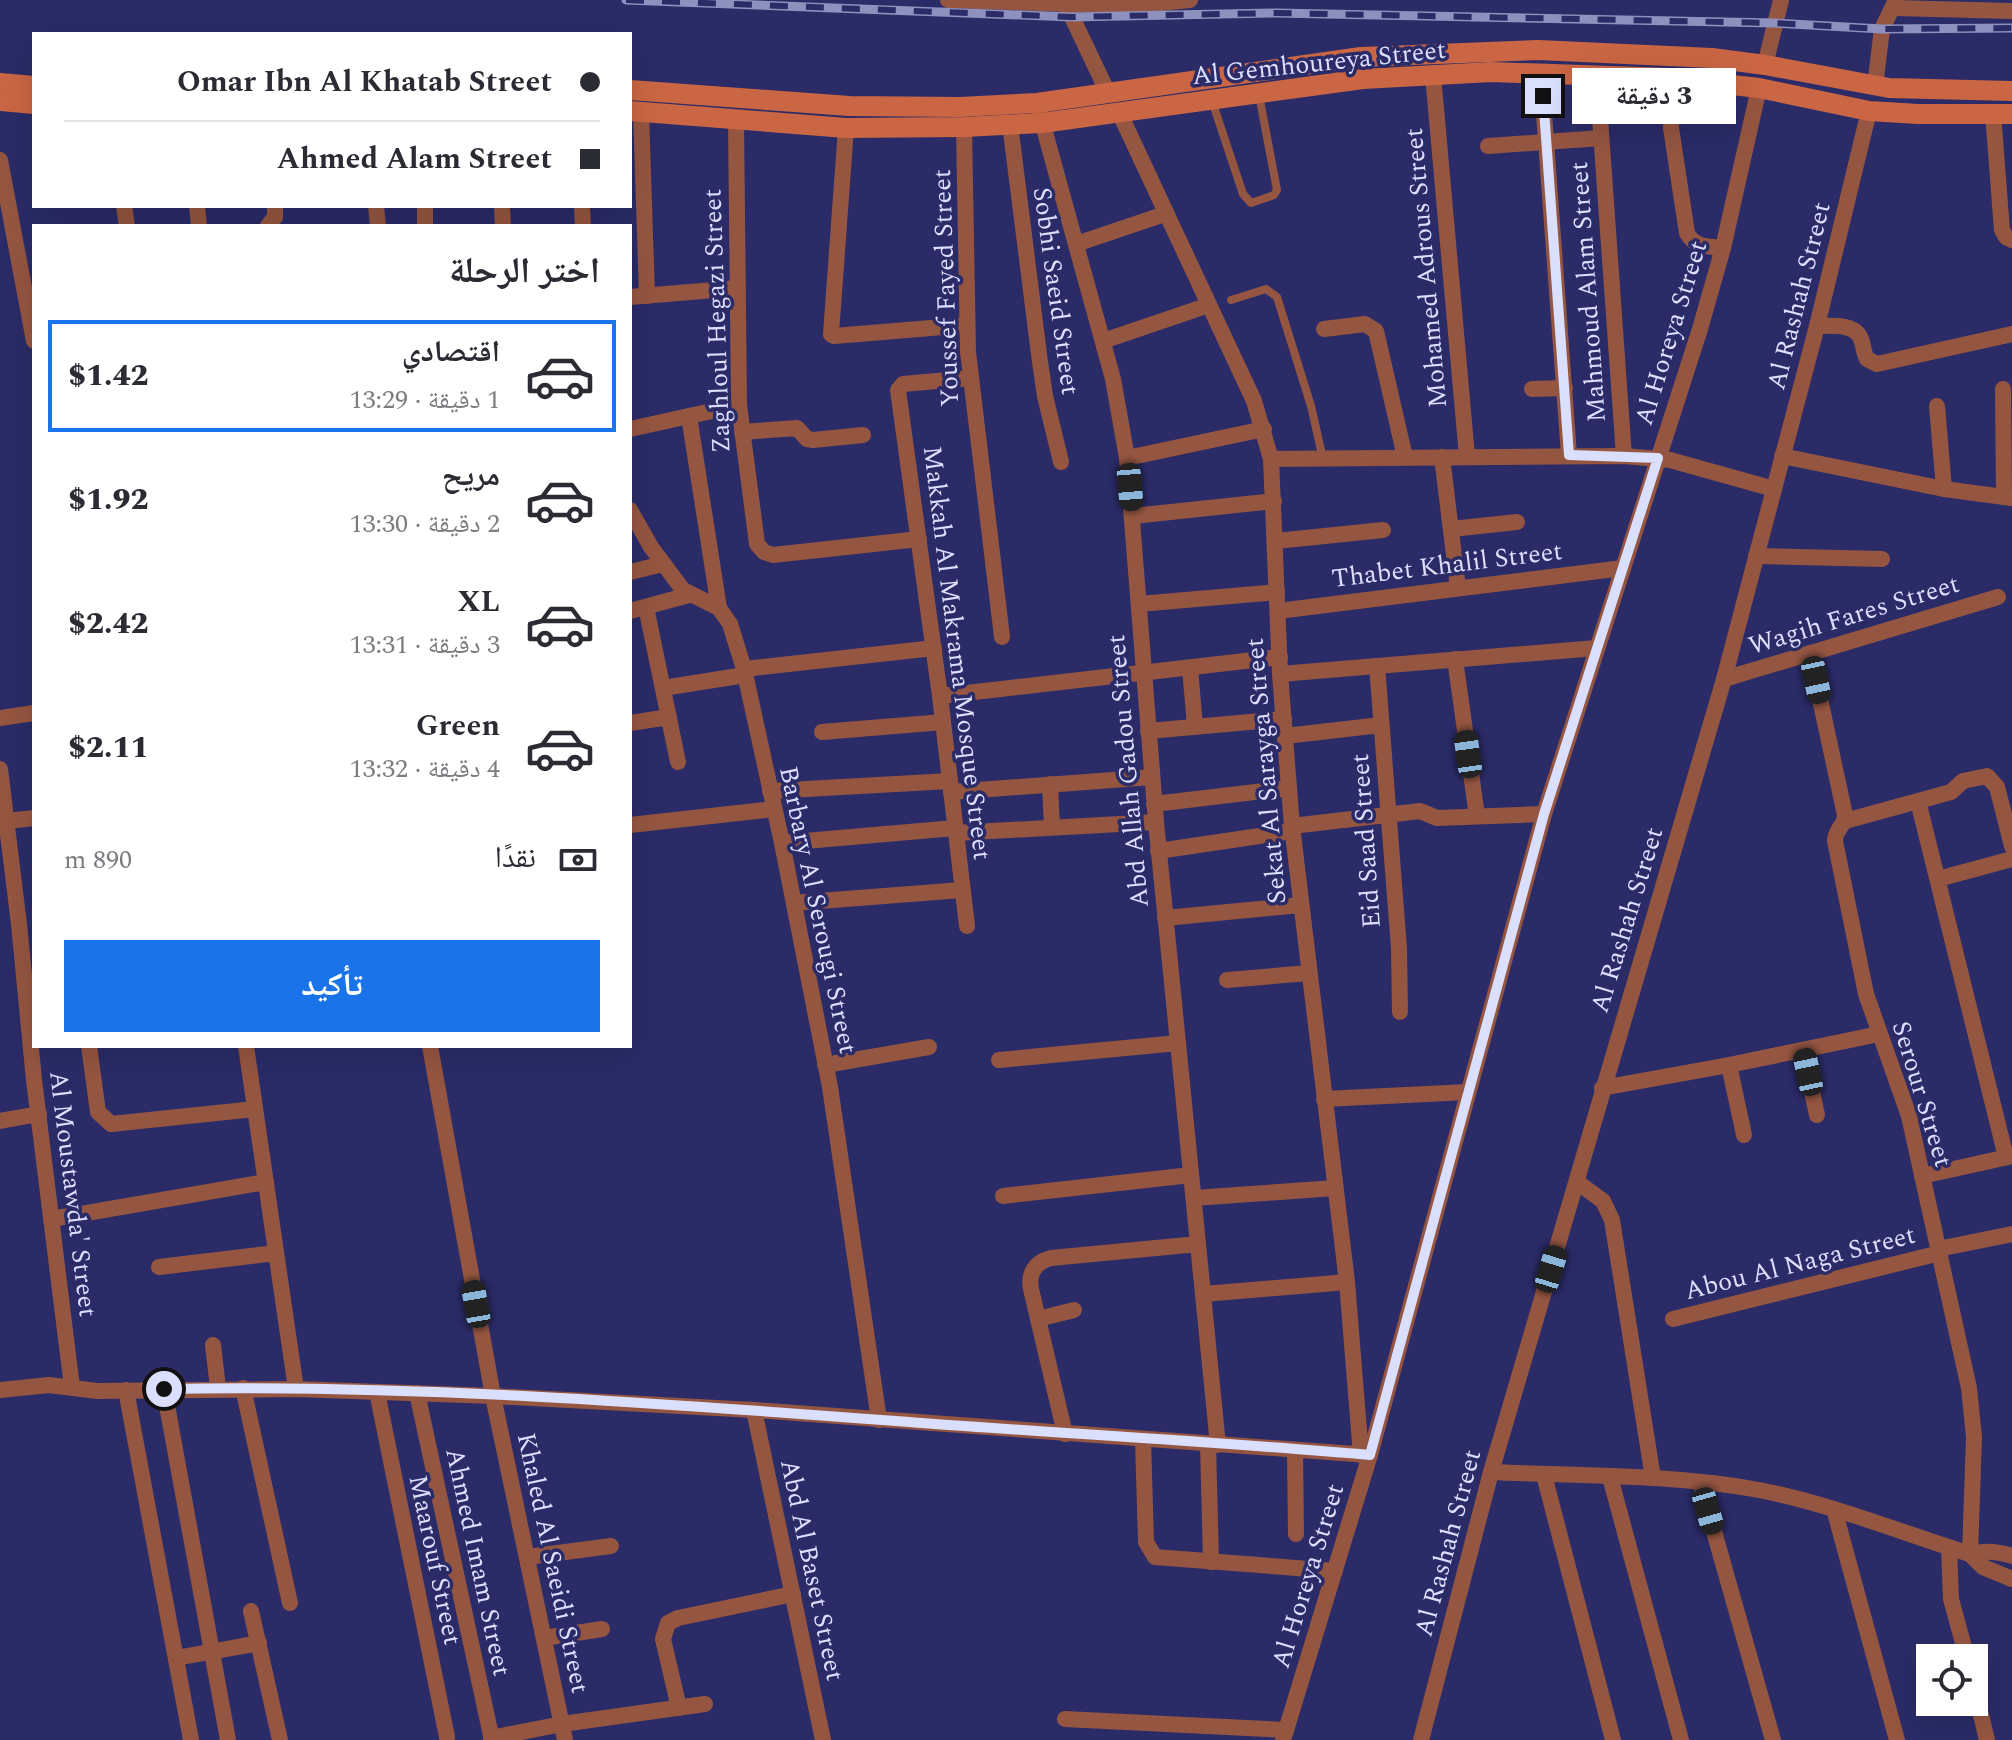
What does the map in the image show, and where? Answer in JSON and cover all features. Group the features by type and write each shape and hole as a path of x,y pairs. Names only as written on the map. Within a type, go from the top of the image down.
{"main road":[{"name":"Al Gemhoureya Street","path":"636,112 846,128 1010,124 1108,93 1361,57 1538,50 1655,54 1765,65 1875,86 1925,91 2012,91"},
{"name":"Al Gemhoureya Street","path":"632,90 849,106 1120,114 1363,79 1541,73 1670,78 1759,88 1869,111 2002,114"},
{"path":"0,83 32,86"},
{"path":"0,101 32,104"}],"street":[{"path":"948,0 1131,6 1190,0"},
{"path":"1765,65 1781,0"},
{"path":"1063,2 1108,93"},
{"path":"1875,86 1882,29 1895,4 2012,11"},
{"path":"1541,73 1569,455"},
{"name":"Mohamed Adrous Street","path":"1433,75 1467,456"},
{"name":"Mahmoud Alam Street","path":"1597,76 1624,456"},
{"path":"1670,78 1671,128 1687,233 1700,245 1723,248"},
{"name":"Al Horeya Street","path":"1284,1735 1335,1571 1544,814 1623,568 1664,459 1723,248 1759,88"},
{"name":"Al Rashah Street","path":"1421,1740 1491,1472 1724,679 1817,326 1869,111"},
{"path":"636,112 638,296 738,288"},
{"name":"Abd Allah Gadou Street","path":"1040,113 1103,341 1119,405 1127,458 1158,851 1203,1294 1213,1444 1211,1562"},
{"name":"Sekat Al Sarayga Street","path":"1120,114 1248,387 1264,429 1271,459 1280,666 1292,828 1366,1455"},
{"path":"2002,114 2002,230 2012,240"},
{"name":"Zaghloul Hegazi Street","path":"736,121 739,405 756,539 764,552 773,555 919,539"},
{"name":"Sobhi Saeid Street","path":"1010,124 1041,374 1061,462"},
{"name":"Youssef Fayed Street","path":"964,127 970,378 1002,637"},
{"path":"846,128 831,334 967,325"},
{"path":"1488,146 1601,138"},
{"path":"0,160 32,330"},
{"path":"1076,244 1165,214"},
{"path":"1103,341 1209,305"},
{"path":"1324,329 1365,324 1376,331 1405,457"},
{"path":"1817,326 1846,327 1855,331 1867,359 1877,364 2012,334"},
{"name":"Makkah Al Makrama Mosque Street","path":"967,926 899,386 970,378"},
{"path":"1532,389 1565,388"},
{"path":"1782,456 1944,489 2008,498 2003,389"},
{"path":"632,429 739,405"},
{"path":"1937,406 1944,489"},
{"name":"Barbary Al Serougi Street","path":"689,416 719,608 730,624 744,672 782,843 825,1065 879,1420"},
{"path":"742,432 797,428 807,439 813,440 863,435"},
{"path":"1127,458 1264,429"},
{"path":"1271,459 1624,456 1664,459 1774,489"},
{"path":"1442,457 1458,588"},
{"path":"1133,516 1274,501"},
{"path":"632,513 663,564 689,595 719,608"},
{"path":"1451,529 1517,522"},
{"path":"1276,541 1383,530"},
{"path":"1756,556 1882,559"},
{"path":"632,572 663,564"},
{"name":"Thabet Khalil Street","path":"1278,611 1623,568"},
{"path":"1139,604 1277,592"},
{"path":"678,762 663,688 638,609 689,595"},
{"name":"Wagih Fares Street","path":"1724,679 1998,597"},
{"path":"663,688 744,672 934,648"},
{"path":"940,696 1190,668 1377,666 1597,648"},
{"name":"Serour Street","path":"1810,653 1845,821 1835,834 1835,841 1866,994 1902,1092 1972,1411 1970,1554"},
{"path":"1455,659 1477,816"},
{"name":"Eid Saad Street","path":"1377,666 1398,937 1400,1012"},
{"path":"1190,668 1195,727"},
{"path":"0,718 32,713"},
{"path":"632,723 669,717"},
{"path":"822,732 943,722"},
{"path":"1148,731 1195,727 1381,725"},
{"name":"Al Moustawda' Street","path":"0,769 72,1387"},
{"path":"1845,821 1951,792 1966,779 1987,776 1997,787 2012,846"},
{"path":"770,791 1050,784 1152,777"},
{"path":"1050,784 1052,827"},
{"path":"1154,804 1289,788"},
{"path":"1918,801 2009,1156 1922,1176"},
{"path":"632,825 774,809"},
{"path":"1158,851 1388,813 1420,811 1437,818 1544,814"},
{"path":"7,821 32,818"},
{"path":"782,843 956,830 1156,822"},
{"path":"1938,879 2012,859"},
{"path":"794,903 962,890"},
{"path":"1165,918 1301,905"},
{"path":"1227,980 1309,973"},
{"path":"1602,1088 1879,1034"},
{"path":"999,1060 1178,1043"},
{"path":"825,1065 929,1047"},
{"path":"89,1048 98,1112 111,1124 255,1109"},
{"path":"246,1048 296,1389"},
{"name":"Khaled Al Saeidi Street","path":"430,1048 493,1396 564,1732"},
{"path":"1803,1050 1817,1115"},
{"path":"1729,1065 1744,1135"},
{"path":"1324,1099 1468,1092"},
{"path":"0,1121 39,1114"},
{"path":"1003,1196 1191,1175"},
{"path":"52,1219 266,1182"},
{"path":"1577,1182 1603,1201 1612,1220 1653,1478"},
{"path":"1194,1198 1335,1188"},
{"name":"Abou Al Naga Street","path":"1673,1319 2012,1234"},
{"path":"1065,1434 1030,1281 1033,1268 1045,1260 1198,1244"},
{"path":"159,1267 276,1253"},
{"path":"1203,1294 1347,1282"},
{"path":"1038,1319 1074,1310"},
{"path":"213,1345 218,1388"},
{"path":"0,1390 49,1385 97,1391 243,1388 493,1396 754,1410 1366,1455"},
{"path":"243,1388 290,1603"},
{"path":"164,1389 228,1740"},
{"path":"126,1390 191,1740"},
{"name":"Maarouf Street","path":"377,1392 447,1737"},
{"name":"Ahmed Imam Street","path":"417,1393 491,1739"},
{"name":"Abd Al Baset Street","path":"754,1410 823,1740"},
{"path":"1143,1439 1146,1542 1150,1553 1160,1558 1335,1571"},
{"path":"1295,1450 1296,1534"},
{"path":"1491,1472 1653,1478 1759,1490 1834,1509 1970,1554 1998,1551 2012,1556"},
{"path":"1544,1475 1613,1740"},
{"path":"1610,1477 1681,1740"},
{"path":"1700,1482 1773,1740"},
{"path":"1834,1509 1897,1740"},
{"path":"527,1557 611,1546"},
{"path":"1949,1548 1951,1599 1963,1644"},
{"path":"1970,1554 1983,1567 2012,1579"},
{"path":"679,1708 663,1639 668,1623 678,1618 793,1594"},
{"path":"251,1611 280,1740"},
{"path":"544,1638 602,1629"},
{"path":"176,1658 259,1643"},
{"path":"491,1739 564,1732 705,1704"},
{"path":"1981,1716 1987,1740"},
{"path":"1065,1719 1284,1735"}],"lane":[{"path":"1211,101 1243,194 1251,203 1274,195 1277,190 1258,94"},
{"path":"1231,300 1266,289 1277,297 1311,406 1323,459"}],"railway":[{"path":"626,0 1072,17 1276,13 1774,23 1882,29 2012,28"}],"route":[{"path":"164,1389 296,1389 493,1396 754,1410 1370,1455 1544,814 1658,458 1569,455 1543,96"}]}
